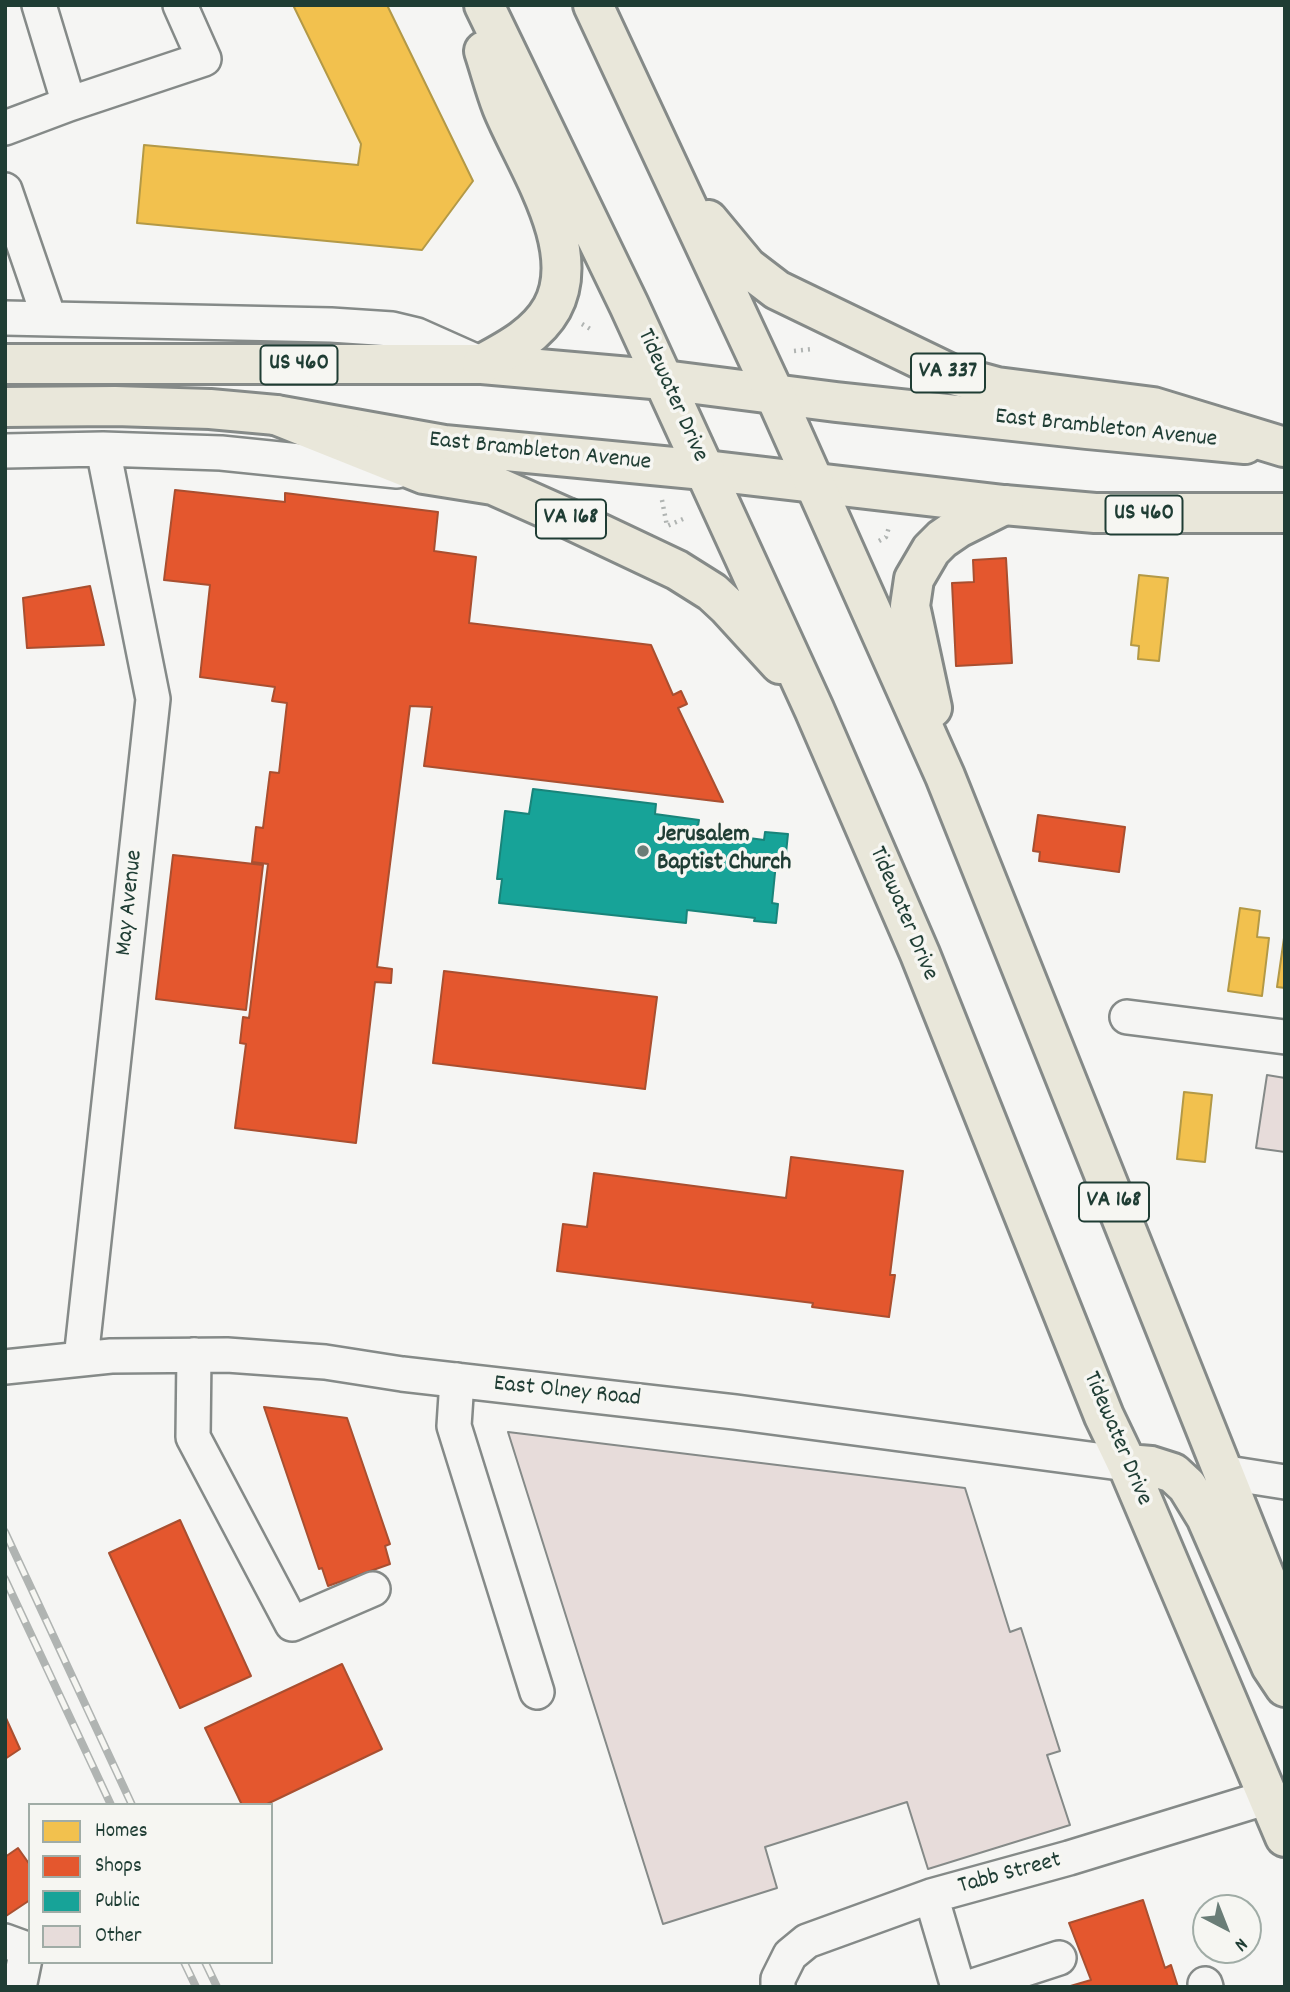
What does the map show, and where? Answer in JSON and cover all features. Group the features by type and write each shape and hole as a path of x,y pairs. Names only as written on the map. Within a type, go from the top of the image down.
{"main road":[{"path":"470,5 501,105 551,214 559,238 561,258 560,286 554,306 529,335 482,364"},
{"name":"Tidewater Drive","path":"484,5 664,380 814,709 920,954 1104,1416 1127,1464 1285,1837"},
{"name":"VA 337","path":"593,5 673,177 747,267 763,282 929,365 974,382 1153,407 1284,447"},
{"path":"673,177 775,396"},
{"name":"East Brambleton Avenue","path":"5,364 482,364 664,380 775,396 1284,447"},
{"name":"VA 168","path":"775,396 945,776 1285,1628"},
{"name":"East Brambleton Avenue","path":"5,407 210,409 276,415 444,445 704,470 1095,513 1285,513"},
{"name":"VA 168","path":"276,415 424,474 493,485 694,580 727,606 772,653 814,709"},
{"path":"945,776 910,606 914,579 942,539 1004,505"},
{"path":"1127,1464 1151,1466 1172,1473 1187,1486 1206,1517 1271,1666 1285,1687"}],"street":[{"path":"39,5 69,104"},
{"path":"5,128 204,60 180,5"},
{"path":"5,190 50,318"},
{"path":"5,318 331,325 391,329 417,335 482,364"},
{"path":"5,451 103,449 221,453 424,474"},
{"name":"May Avenue","path":"81,1359 153,699 103,449"},
{"path":"1127,1017 1285,1037"},
{"path":"194,1355 193,1437 292,1624 373,1589"},
{"name":"East Olney Road","path":"5,1367 110,1356 227,1355 325,1362 1127,1464"},
{"path":"457,1380 454,1426 537,1692"},
{"path":"1221,1472 1285,1482"},
{"name":"Tabb Street","path":"778,1987 778,1979 790,1955 807,1941 931,1896 1069,1858 1268,1797"},
{"path":"931,1896 958,1987"},
{"path":"5,1941 27,1949 20,1983 14,1987"},
{"path":"970,1987 1059,1958"}],"path":[{"path":"582,324 592,330 602,327"},
{"path":"591,343 592,330"},
{"path":"783,353 809,348 822,351"},
{"path":"662,499 667,526 683,519"},
{"path":"875,544 886,537 890,522"}],"building: Homes":[{"path":"293,5 387,5 473,181 422,250 137,223 144,145 358,165 361,144"},
{"path":"1139,575 1168,578 1159,661 1138,659 1139,646 1131,645"},
{"path":"1240,908 1260,911 1257,937 1269,938 1262,996 1228,991"},
{"path":"1285,931 1285,988 1277,987"},
{"path":"1184,1092 1212,1095 1205,1162 1177,1159"}],"building: Shops":[{"path":"175,490 285,502 285,493 438,512 434,551 476,557 469,623 651,645 673,695 681,691 687,704 678,708 723,802 424,766 432,707 410,706 377,967 392,969 391,983 375,982 356,1143 235,1128 246,1044 240,1043 243,1017 249,1018 268,864 252,862 256,827 263,828 270,772 279,773 287,703 272,701 275,687 200,677 210,585 164,580"},
{"path":"1006,558 1012,663 956,666 952,583 974,582 973,560"},
{"path":"90,586 104,645 27,648 23,598"},
{"path":"1038,815 1125,827 1119,872 1039,861 1040,852 1033,851"},
{"path":"173,855 263,865 246,1010 156,999"},
{"path":"444,971 657,997 645,1089 433,1063"},
{"path":"791,1157 903,1171 890,1275 895,1275 889,1317 812,1307 813,1303 557,1271 563,1224 587,1227 594,1173 786,1198"},
{"path":"264,1407 347,1418 390,1544 385,1546 390,1564 328,1586 322,1568 319,1569"},
{"path":"180,1520 251,1676 180,1708 109,1553"},
{"path":"342,1664 382,1749 269,1803 241,1803 205,1728"},
{"path":"5,1716 20,1749 5,1759"},
{"path":"18,1848 28,1862 28,1901 6,1916 5,1857"},
{"path":"1143,1900 1165,1968 1171,1965 1178,1987 1067,1987 1091,1980 1069,1923"}],"building: Public":[{"name":"Jerusalem Baptist Church","path":"533,789 656,804 655,814 699,820 697,831 764,840 765,832 788,834 785,863 776,863 772,903 778,904 776,923 687,910 686,923 499,903 502,879 497,879 505,811 529,814"}],"building: Other":[{"path":"1267,1075 1285,1078 1285,1152 1256,1148"},
{"path":"508,1432 965,1488 1010,1632 1021,1628 1060,1751 1047,1755 1070,1825 928,1869 907,1802 765,1847 777,1888 663,1924"}],"railway":[{"path":"5,1532 131,1803"},
{"path":"5,1579 110,1803"},
{"path":"185,1964 196,1987"},
{"path":"206,1964 217,1987"}],"place":[{"name":"Jerusalem Baptist Church","path":"643,851"}]}
